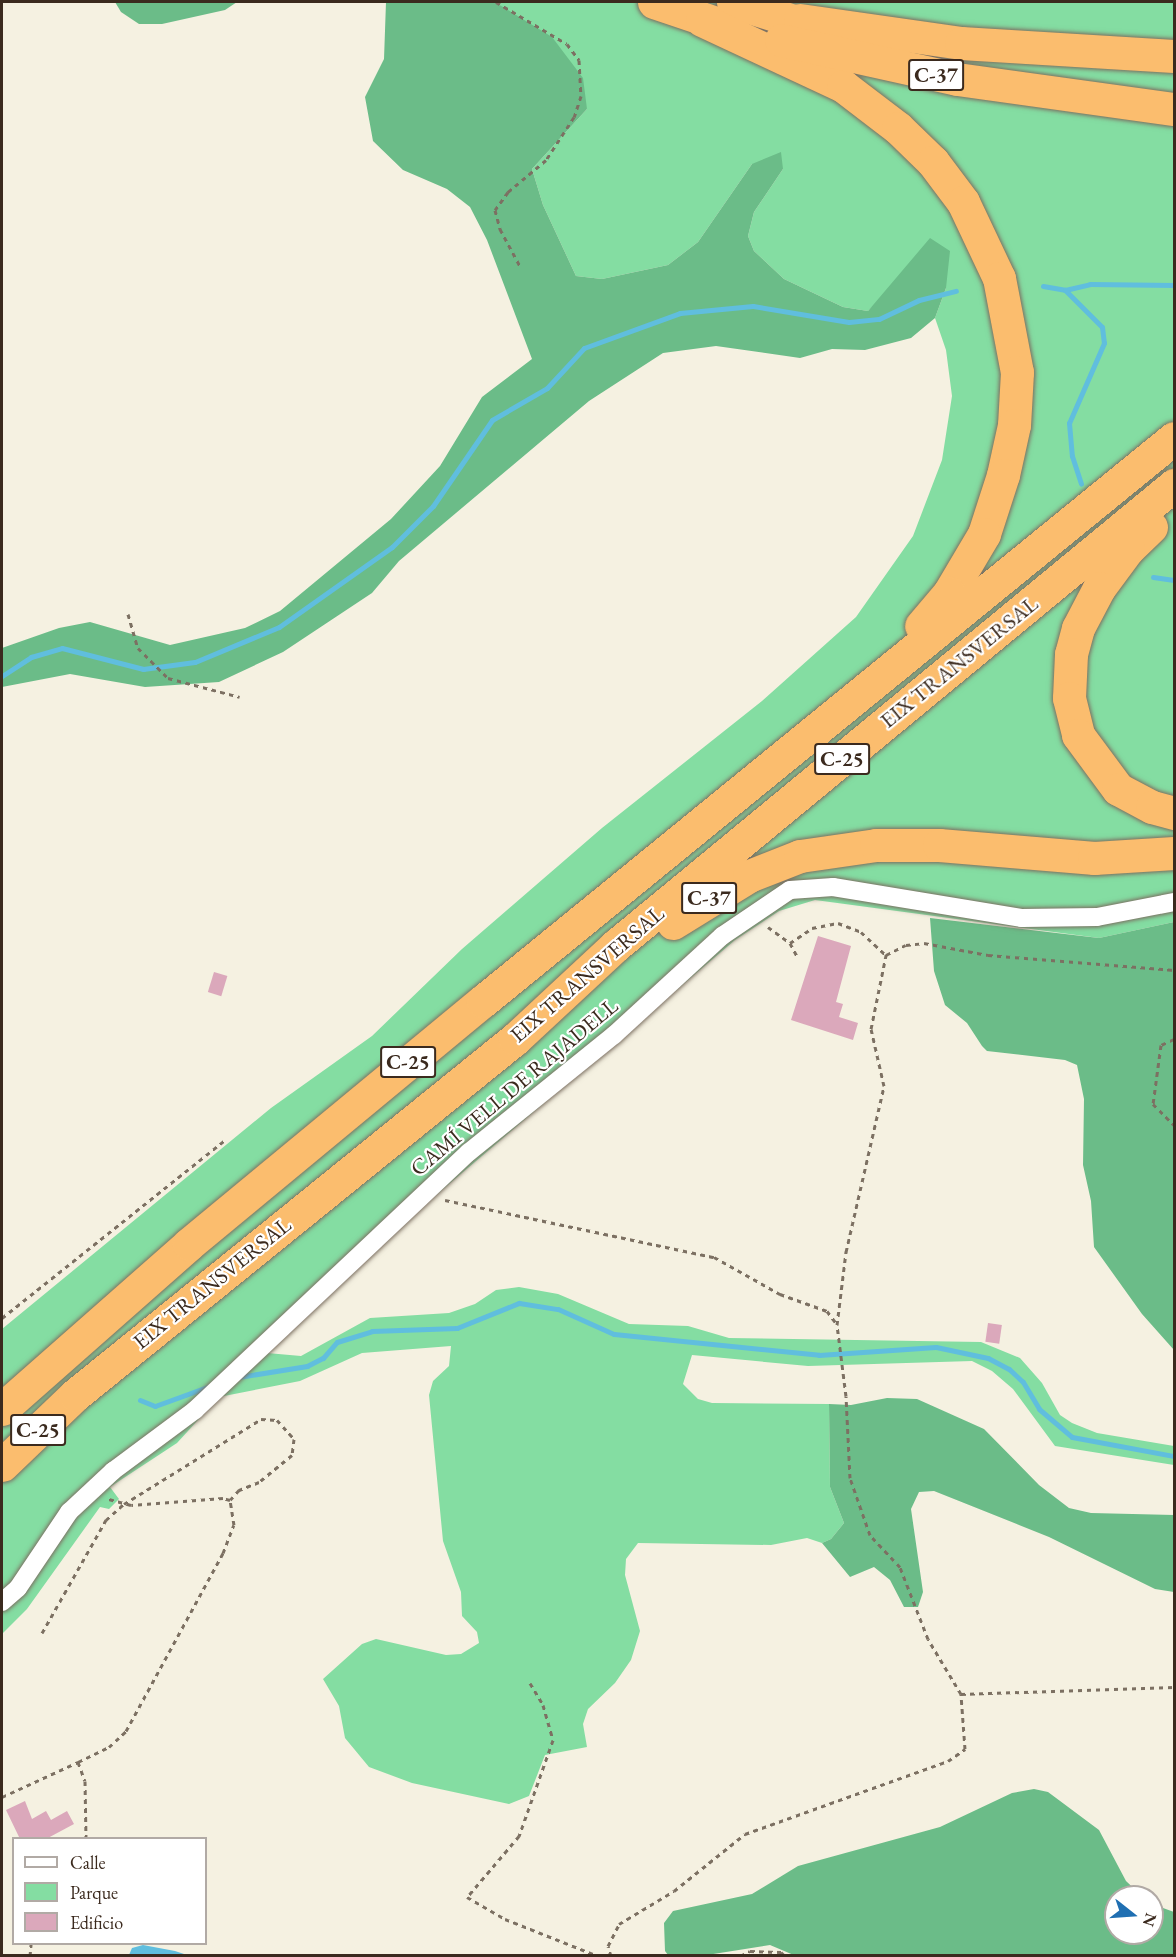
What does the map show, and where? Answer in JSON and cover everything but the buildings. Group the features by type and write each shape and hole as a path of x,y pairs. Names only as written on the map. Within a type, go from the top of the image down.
{"highway":[{"name":"C-37","path":"654,2 702,20 843,86 933,162 963,201 999,278 1010,322 1017,372 1014,425 984,534 949,593 919,628 883,657 823,725"},
{"name":"C-37","path":"733,2 879,46 1174,90"},
{"path":"776,16 961,43 1174,56"},
{"name":"C-37","path":"702,20 839,55 957,79 1174,109"},
{"name":"EIX TRANSVERSAL","path":"2,1409 189,1244 1174,438"},
{"name":"EIX TRANSVERSAL","path":"2,1465 75,1395 514,1039 615,946 1174,485"},
{"path":"1174,505 1128,549 1099,588 1078,628 1071,654 1069,698 1078,735 1118,789 1152,807 1174,813"},
{"name":"C-37","path":"514,1039 700,904 748,876 800,856 876,844 939,845 1094,858 1174,853"}],"street":[{"name":"CAMÍ VELL DE RAJADELL","path":"2,1602 18,1588 69,1512 113,1471 195,1410 469,1152 614,1035 722,936 754,917 790,890 808,887 918,898 1022,918 1097,917 1174,902"}],"path":[{"path":"496,2 567,44 579,60 581,96 574,117 546,160 508,192 495,210 500,229 521,268"},
{"path":"128,614 138,648 168,678 240,697"},
{"path":"754,917 790,943 797,956"},
{"path":"790,943 812,928 838,923 861,932 886,955"},
{"path":"886,955 906,945 924,943 988,955 1174,970"},
{"path":"611,1956 608,1946 619,1924 674,1891 745,1834 948,1761 965,1749 961,1694 928,1639 900,1567 870,1535 850,1478 846,1396 837,1325 846,1252 884,1086 871,1029 886,955"},
{"path":"1174,1039 1161,1045 1153,1104 1174,1125"},
{"path":"2,1318 224,1141"},
{"path":"423,1195 714,1257 780,1294 827,1311 837,1325"},
{"path":"42,1633 106,1521 124,1504 261,1419 277,1420 294,1439 292,1455 259,1482 239,1490 230,1500 124,1504 116,1502"},
{"path":"2,1797 110,1747 126,1731 223,1553 234,1525 230,1500"},
{"path":"530,1683 543,1704 553,1740 519,1836 467,1897 505,1919 598,1956"},
{"path":"961,1694 1174,1687"},
{"path":"78,1762 86,1781 86,1837"},
{"path":"740,1956 750,1951 781,1952 784,1956"}],"green space":[{"path":"115,2 237,2 225,10 162,24 139,24 121,12"},
{"path":"386,2 495,2 552,37 583,78 587,109 532,169 543,205 576,276 602,279 668,265 698,242 752,164 781,152 783,169 754,212 748,236 754,251 784,279 843,307 868,311 930,238 950,251 946,288 935,318 911,338 865,350 832,349 800,358 716,346 663,353 589,401 399,561 372,593 283,652 219,682 145,687 70,674 2,687 2,648 59,628 90,622 170,645 245,628 280,611 391,519 440,466 482,397 532,359 487,240 470,207 447,189 403,170 373,141 365,97 384,59"},
{"path":"495,2 1174,2 1174,922 1099,938 815,900 779,911 735,940 421,1208 267,1353 301,1356 370,1318 449,1313 475,1304 496,1290 519,1287 558,1294 629,1324 688,1326 729,1338 981,1342 1020,1358 1042,1383 1060,1415 1072,1423 1097,1433 1174,1446 1174,1465 1055,1446 1013,1389 992,1371 972,1361 808,1366 692,1355 683,1384 698,1399 712,1403 829,1404 830,1487 844,1523 831,1539 822,1543 807,1538 771,1545 638,1543 626,1559 625,1575 640,1631 631,1660 615,1683 588,1709 583,1724 587,1747 545,1755 529,1796 509,1804 412,1783 369,1767 345,1738 339,1706 323,1679 362,1644 376,1639 446,1655 461,1654 479,1643 477,1632 462,1616 461,1592 443,1541 429,1395 433,1381 449,1366 451,1346 362,1353 300,1381 219,1397 177,1443 110,1487 119,1499 109,1509 100,1507 27,1609 2,1634 2,1329 271,1108 372,1036 462,949 602,828 762,701 856,617 913,536 942,460 952,396 946,350 935,318 946,288 892,287 868,311 843,307 784,279 754,251 748,236 754,212 783,169 752,164 698,242 668,265 602,279 576,276 543,205 532,169 587,109 508,11"},
{"path":"930,918 1099,938 1174,922 1174,1350 1142,1314 1094,1247 1091,1201 1083,1165 1084,1099 1077,1065 1065,1060 987,1051 982,1046 967,1023 945,1005 934,971"},
{"path":"887,1398 917,1399 984,1429 1039,1485 1069,1508 1091,1513 1174,1515 1174,1592 1155,1589 1049,1537 934,1491 919,1492 911,1509 923,1592 918,1607 904,1607 890,1580 874,1567 850,1577 822,1543 831,1539 844,1523 830,1487 829,1404 851,1405"},
{"path":"1034,1789 1048,1792 1099,1830 1130,1885 1104,1885 1104,1945 1164,1945 1164,1908 1174,1912 1174,1955 796,1956 770,1945 707,1955 668,1955 665,1951 664,1923 673,1911 752,1894 798,1866 940,1827 1012,1793"}],"water":[{"path":"143,1945 187,1955 129,1955 132,1948"}],"waterway":[{"path":"1043,286 1065,290 1090,284 1174,285"},
{"path":"1065,290 1102,327 1104,343 1069,423 1072,456 1081,484"},
{"path":"2,676 31,657 62,648 143,669 195,662 279,627 392,547 433,506 492,420 547,388 584,348 680,313 753,306 849,322 879,319 919,300 956,291"},
{"path":"1153,577 1174,580"},
{"path":"239,1377 307,1366 323,1358 337,1342 372,1331 457,1328 519,1303 558,1309 614,1334 819,1355 936,1347 988,1358 1009,1369 1023,1382 1039,1409 1072,1437 1174,1456"},
{"path":"140,1400 155,1406 210,1386"}]}
